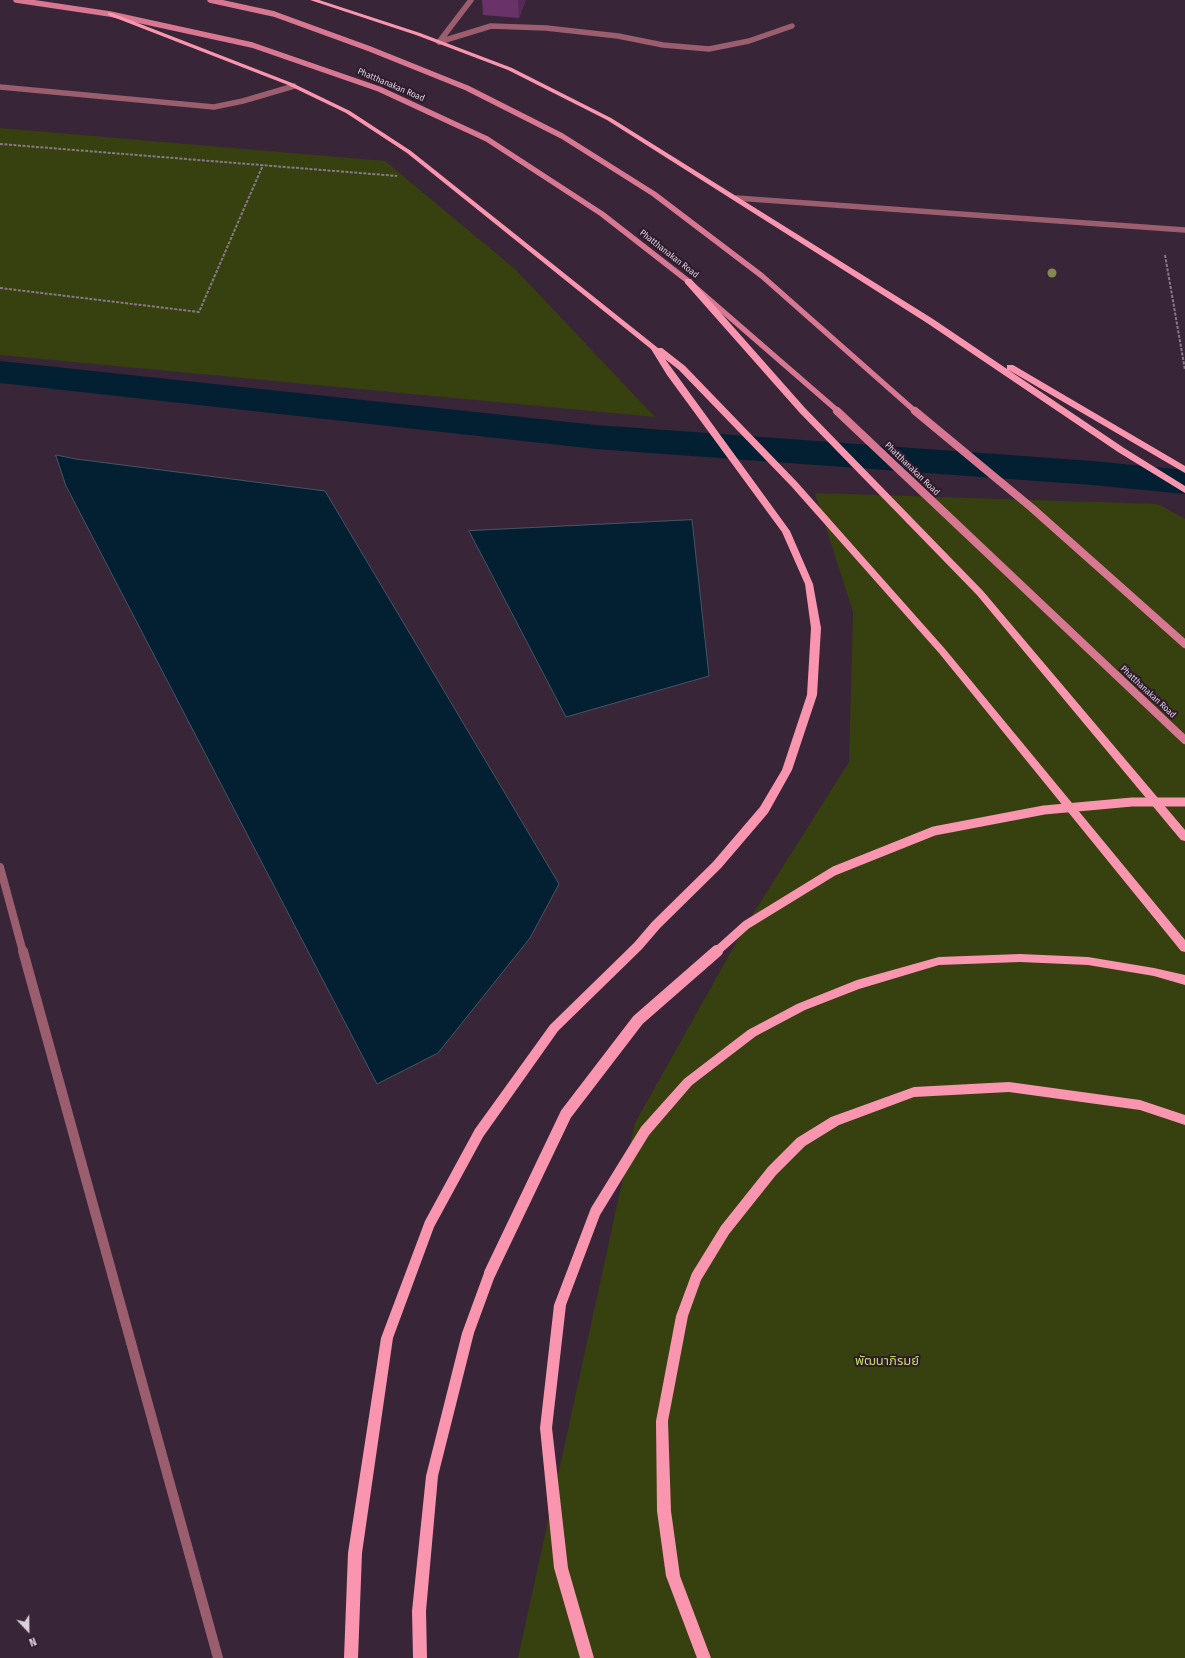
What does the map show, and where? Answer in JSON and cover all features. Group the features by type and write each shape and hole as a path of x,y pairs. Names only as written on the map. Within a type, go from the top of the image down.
{"main road":[{"name":"Phatthanakan Road","path":"16,0 110,14 252,45 386,93 487,139 602,214 688,281 833,407 1028,594 1185,740"},
{"path":"210,0 274,14 370,49 467,88 562,136 654,194 762,276 928,423 1032,508 1108,574 1185,644"},
{"path":"314,0 439,42 510,69 609,119 930,321 1121,450 1185,490"},
{"path":"110,14 294,86 348,112 409,152 682,368 794,484 942,651 1185,948"},
{"path":"688,281 802,410 980,593 1185,837"},
{"path":"930,321 1185,470"},
{"path":"350,1658 355,1553 387,1338 429,1225 479,1133 554,1028 638,946 656,925 717,865 764,810 787,770 812,695 816,628 809,584 786,531 670,373 654,347"},
{"path":"420,1658 419,1611 432,1476 468,1333 490,1273 566,1114 638,1020 746,925 834,871 934,831 1044,810 1132,802 1185,802"},
{"path":"587,1658 561,1568 546,1428 560,1305 595,1212 645,1131 688,1082 752,1033 801,1007 857,985 939,961 1020,958 1088,961 1154,972 1185,980"},
{"path":"704,1658 673,1576 664,1511 662,1421 682,1316 696,1277 725,1230 772,1171 801,1142 835,1121 914,1092 1009,1086 1140,1105 1185,1120"}],"lane":[{"path":"439,42 471,0"},
{"path":"439,42 491,26 546,28 618,36 663,45 709,49 749,41 792,26"},
{"path":"0,87 214,107 243,102 294,86"},
{"path":"736,198 1185,230"},
{"path":"0,866 218,1658"}],"path":[{"path":"0,144 399,177"},
{"path":"0,288 199,312 263,166"},
{"path":"1161,228 1185,370"}],"green space":[{"path":"0,128 385,161 515,269 655,417 0,355"},
{"name":"พัฒนาภิรมย์","path":"815,493 1158,504 1185,519 1185,1658 518,1658 635,1123 746,925 849,762 853,612"}],"water":[{"path":"56,455 76,459 325,491 559,884 530,938 438,1053 377,1084 66,486"},
{"path":"692,520 709,676 566,717 469,531"}],"waterway":[{"path":"0,372 596,437 1092,473 1185,482"}]}
